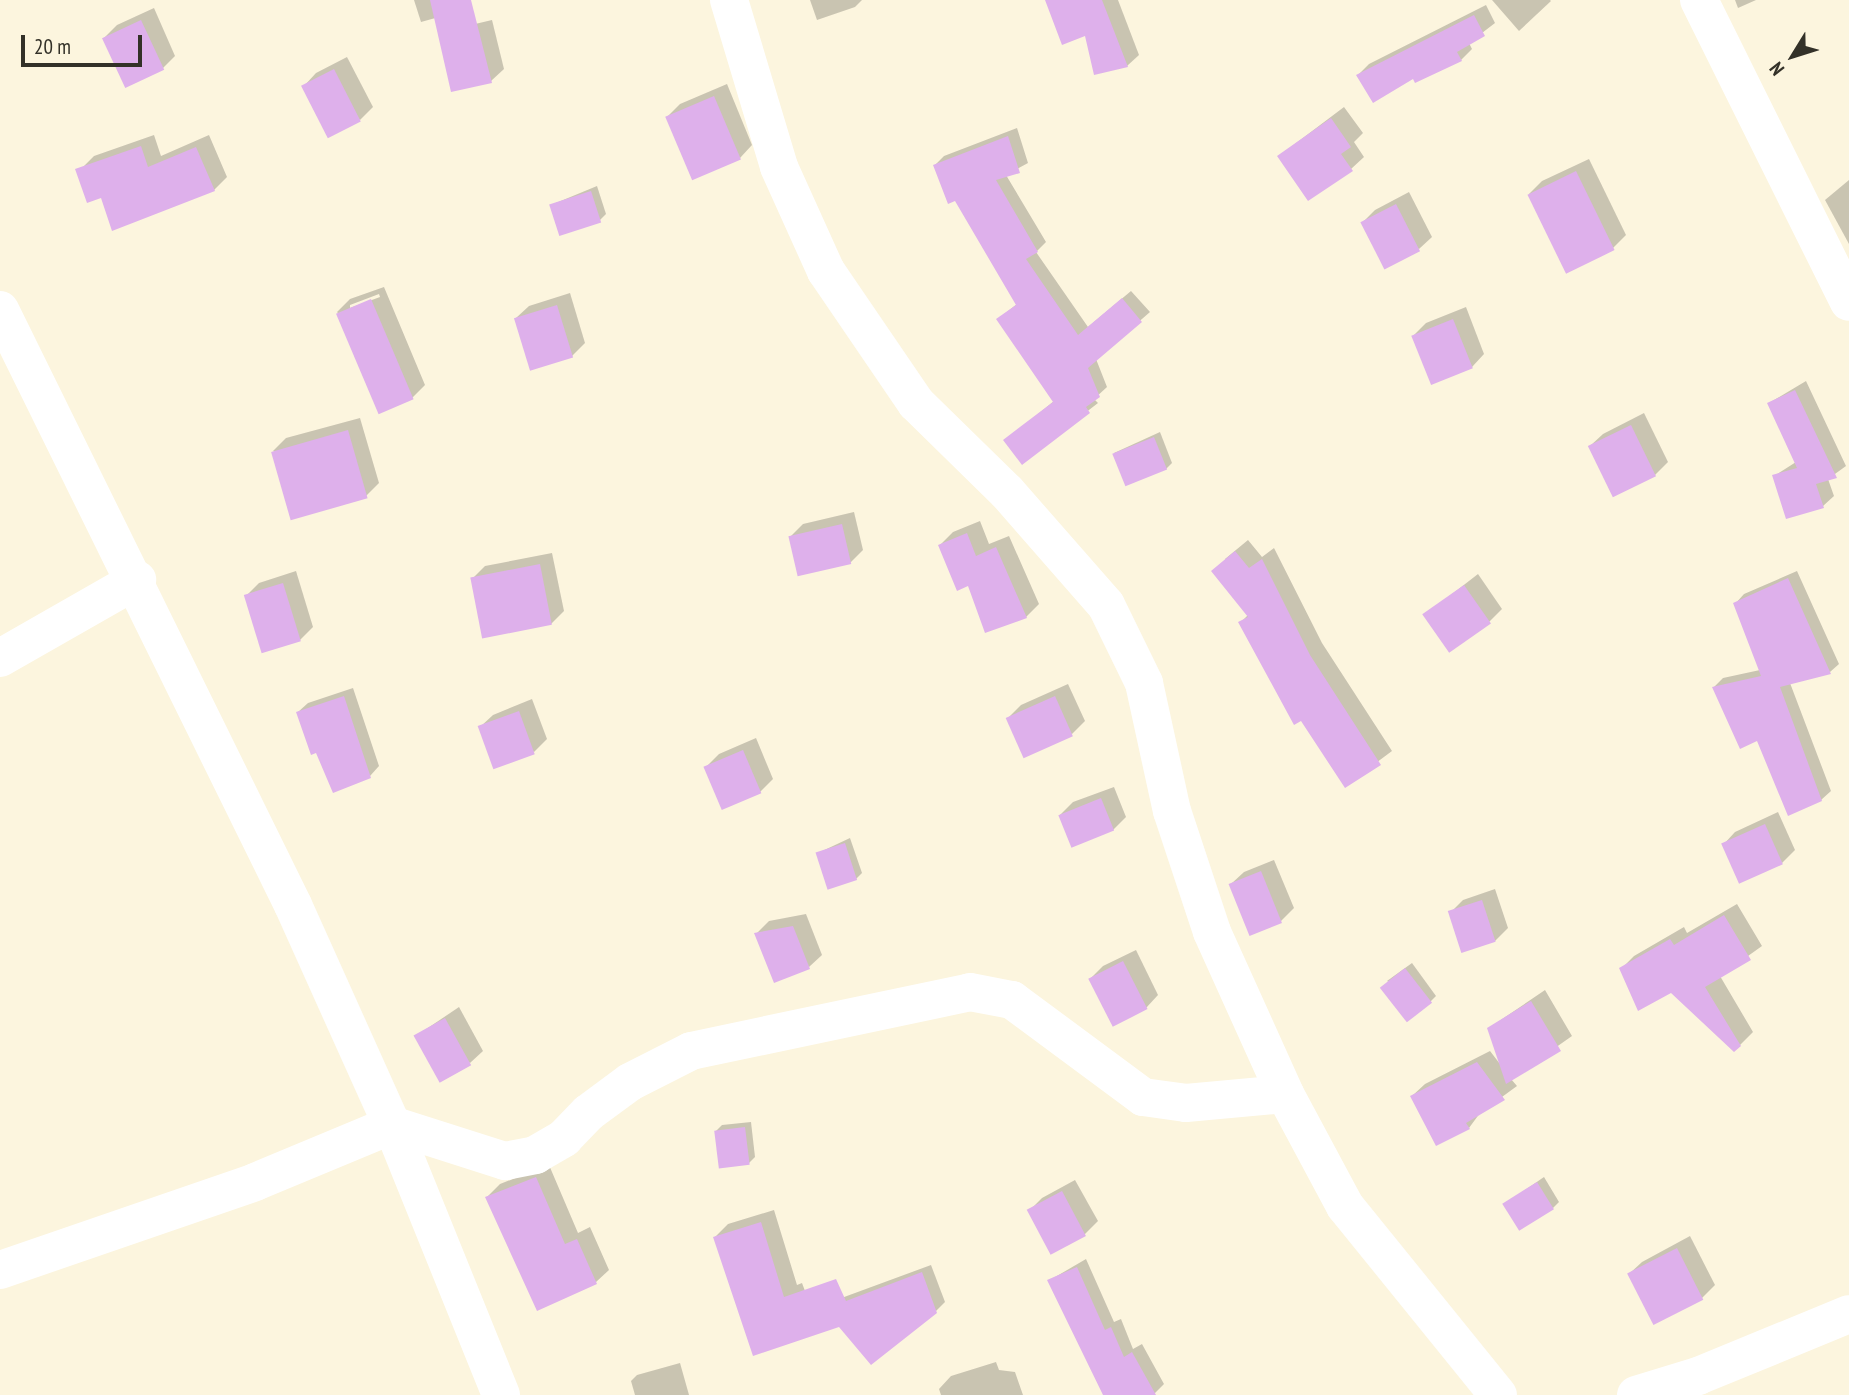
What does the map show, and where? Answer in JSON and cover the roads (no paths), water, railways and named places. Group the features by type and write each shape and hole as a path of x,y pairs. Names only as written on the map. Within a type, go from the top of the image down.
{"street":[{"path":"729,0 779,167 825,271 916,403 1007,492 1106,605 1144,683 1172,811 1212,932 1285,1094 1345,1206 1497,1395"},
{"path":"1699,0 1849,302"},
{"path":"0,310 136,580 293,905 392,1125 502,1395"},
{"path":"0,659 136,580"},
{"path":"0,1270 255,1182 392,1125 505,1161 535,1155 564,1138 588,1113 630,1082 691,1051 970,992 1013,1000 1143,1097 1186,1103 1285,1094"},
{"path":"1636,1395 1698,1376 1849,1314"}]}
